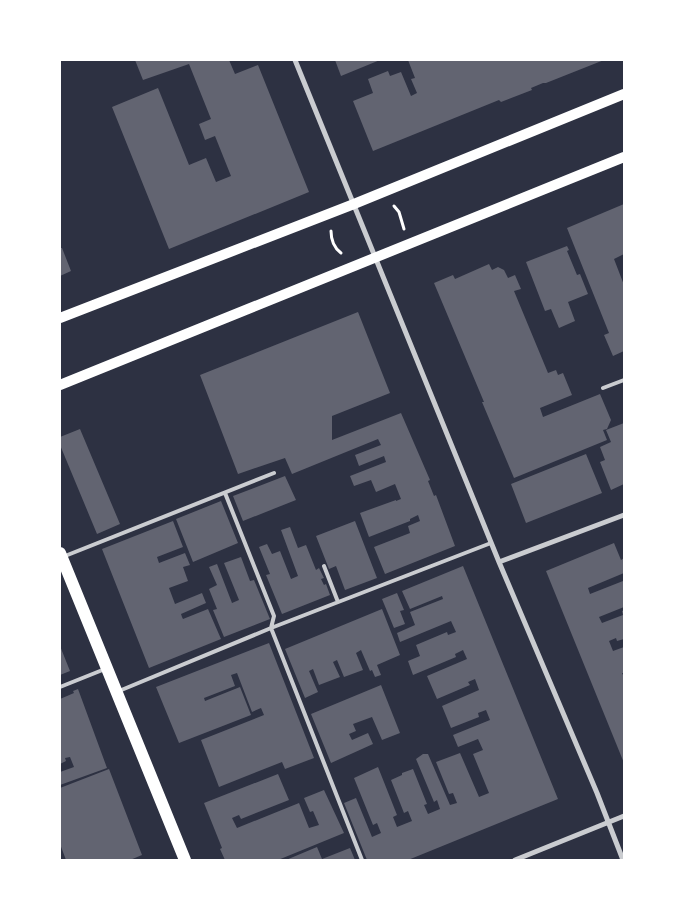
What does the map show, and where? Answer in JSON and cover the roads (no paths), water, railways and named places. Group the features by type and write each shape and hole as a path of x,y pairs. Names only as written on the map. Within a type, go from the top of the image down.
{"main road":[{"path":"60,318 354,204 624,94"},
{"path":"60,385 624,157"},
{"path":"61,555 185,860"}],"street":[{"path":"295,60 491,543 623,860"},
{"path":"499,562 624,515"},
{"path":"515,860 624,816"}],"lane":[{"path":"603,388 624,380"},
{"path":"61,555 274,473"},
{"path":"225,493 274,616 271,628 362,860"},
{"path":"117,692 271,628 491,543"},
{"path":"324,566 338,602"},
{"path":"60,687 107,668"}]}
